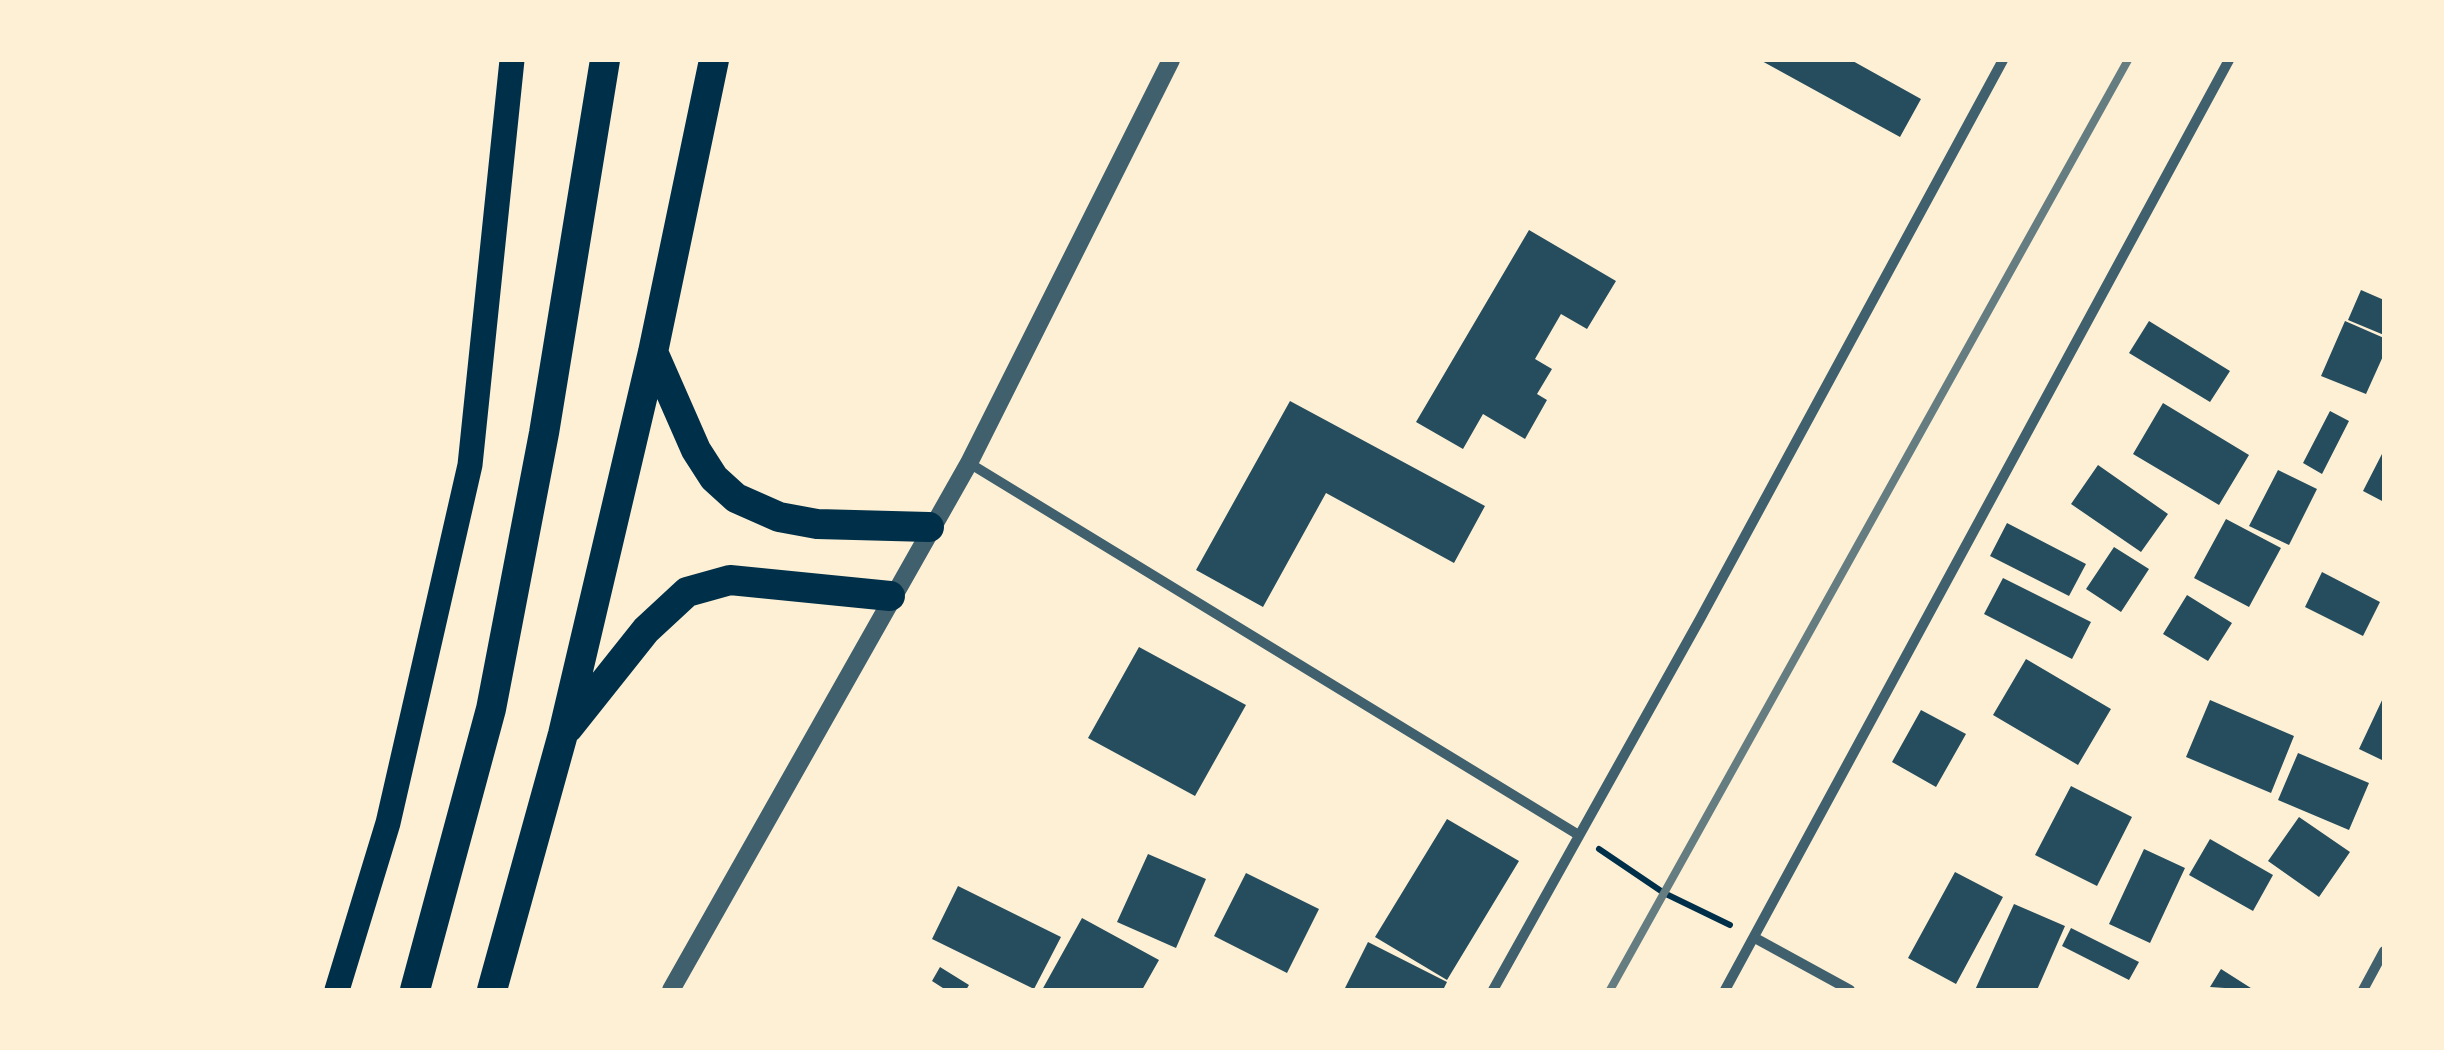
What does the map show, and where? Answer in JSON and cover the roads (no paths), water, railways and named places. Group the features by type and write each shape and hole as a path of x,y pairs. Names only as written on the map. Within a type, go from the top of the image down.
{"highway":[{"path":"415,990 491,709 544,433 605,60"},
{"path":"492,990 563,734 653,352 714,60"},
{"path":"653,352 696,450 714,478 736,498 779,518 816,524 929,527"},
{"path":"563,734 646,630 687,592 730,580 890,596"}],"main road":[{"path":"337,990 388,823 470,465 512,60"}],"street":[{"path":"671,990 929,527 969,464 1171,60"},
{"path":"1493,990 1700,619 2003,60"},
{"path":"1725,990 2229,60"},
{"path":"969,464 1577,834"},
{"path":"1755,938 1850,990"},
{"path":"2363,990 2384,951"}],"railway":[{"path":"1610,990 2128,60"}]}
